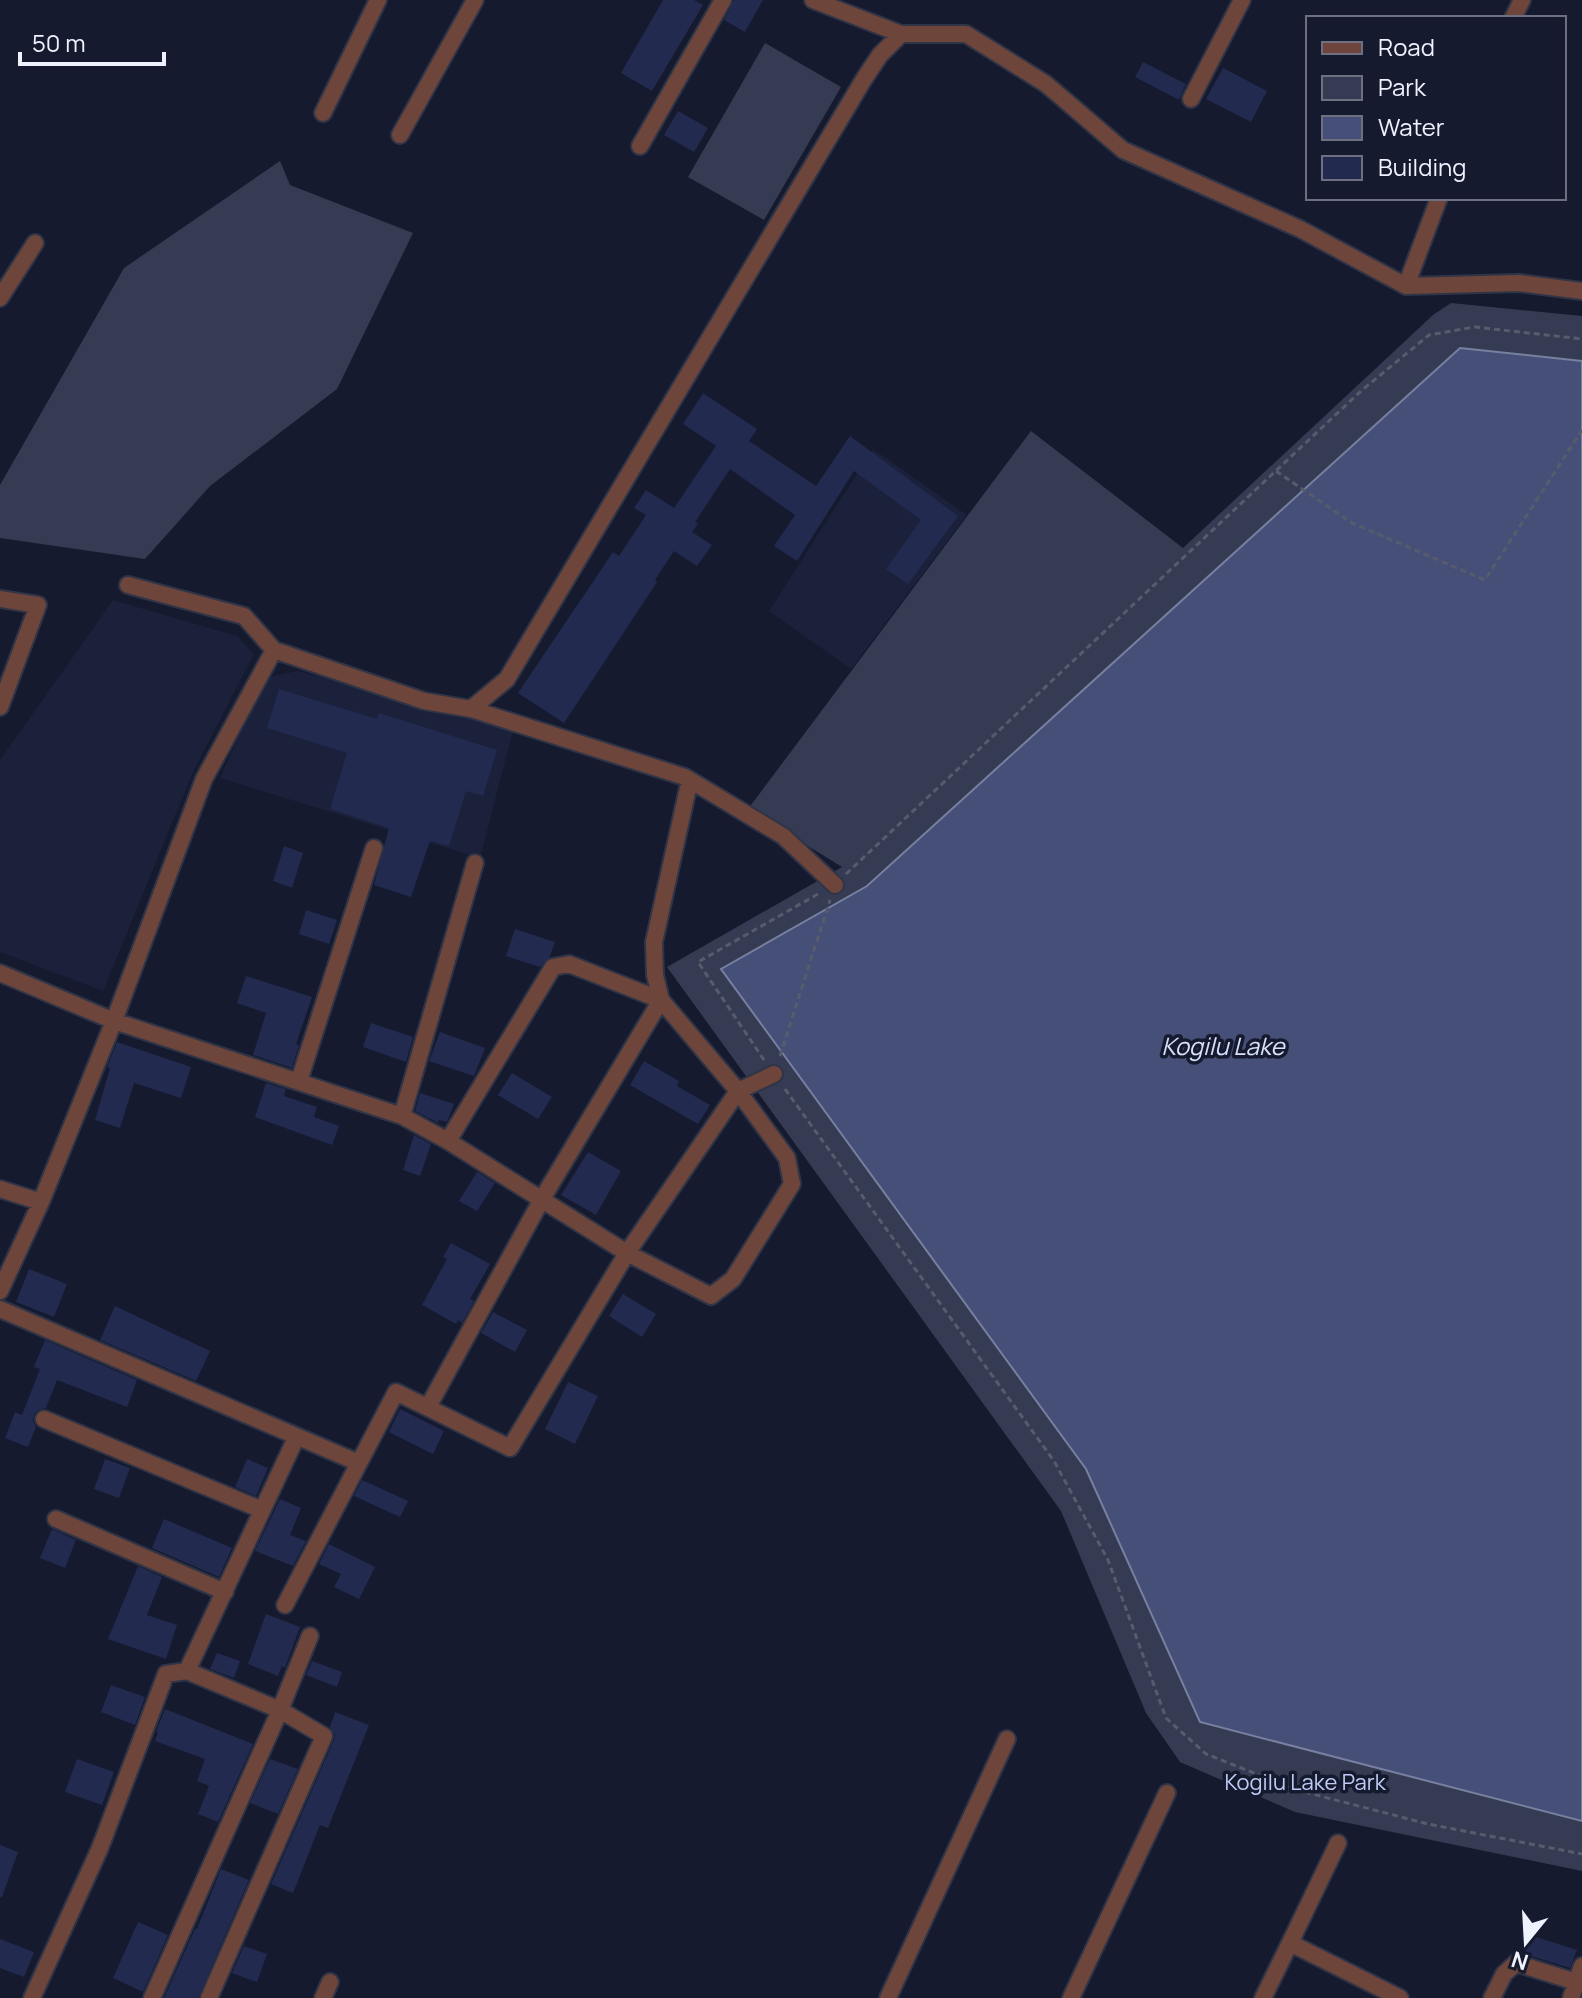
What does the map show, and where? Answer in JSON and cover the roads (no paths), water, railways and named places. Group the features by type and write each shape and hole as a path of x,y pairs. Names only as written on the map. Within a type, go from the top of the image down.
{"street":[{"path":"323,113 378,0"},
{"path":"400,135 475,0"},
{"path":"640,146 723,0"},
{"path":"813,0 901,34 966,34 1046,84 1123,150 1300,229 1406,286 1519,283 1582,291"},
{"path":"1191,99 1242,0"},
{"path":"471,709 507,679 864,79 880,55 901,34"},
{"path":"1406,286 1438,200"},
{"path":"0,298 35,243"},
{"path":"128,585 244,616 274,650 424,701 471,709 685,777 783,836 835,885"},
{"path":"0,599 38,605 0,707"},
{"path":"0,1291 41,1202 114,1021 204,779 274,650"},
{"path":"0,973 114,1021 402,1116 448,1141 627,1253 711,1296 733,1279 792,1184 787,1158 738,1091 661,1000 655,975 654,942 688,788"},
{"path":"299,1081 374,848"},
{"path":"402,1116 475,863"},
{"path":"448,1141 553,967 569,964 661,1000"},
{"path":"428,1407 542,1199 661,1000"},
{"path":"285,1605 396,1392 510,1448 627,1253 738,1091 774,1074"},
{"path":"0,1189 41,1202"},
{"path":"0,1309 359,1463"},
{"path":"44,1419 262,1510"},
{"path":"187,1671 296,1438"},
{"path":"56,1519 225,1592"},
{"path":"152,1998 310,1636"},
{"path":"32,1998 100,1848 166,1674 187,1671 280,1710 324,1736 209,1998"},
{"path":"888,1998 1007,1739"},
{"path":"1071,1998 1167,1793"},
{"path":"1263,1998 1338,1843"},
{"path":"1290,1943 1400,1998"},
{"path":"1492,1998 1504,1974 1516,1963 1578,1983"},
{"path":"323,1998 330,1982"}],"water":[{"name":"Kogilu Lake","path":"1460,348 1582,361 1582,1821 1200,1722 1086,1469 721,969 867,886"}],"park label":[{"name":"Kogilu Lake Park","path":"1305,1782"}]}
